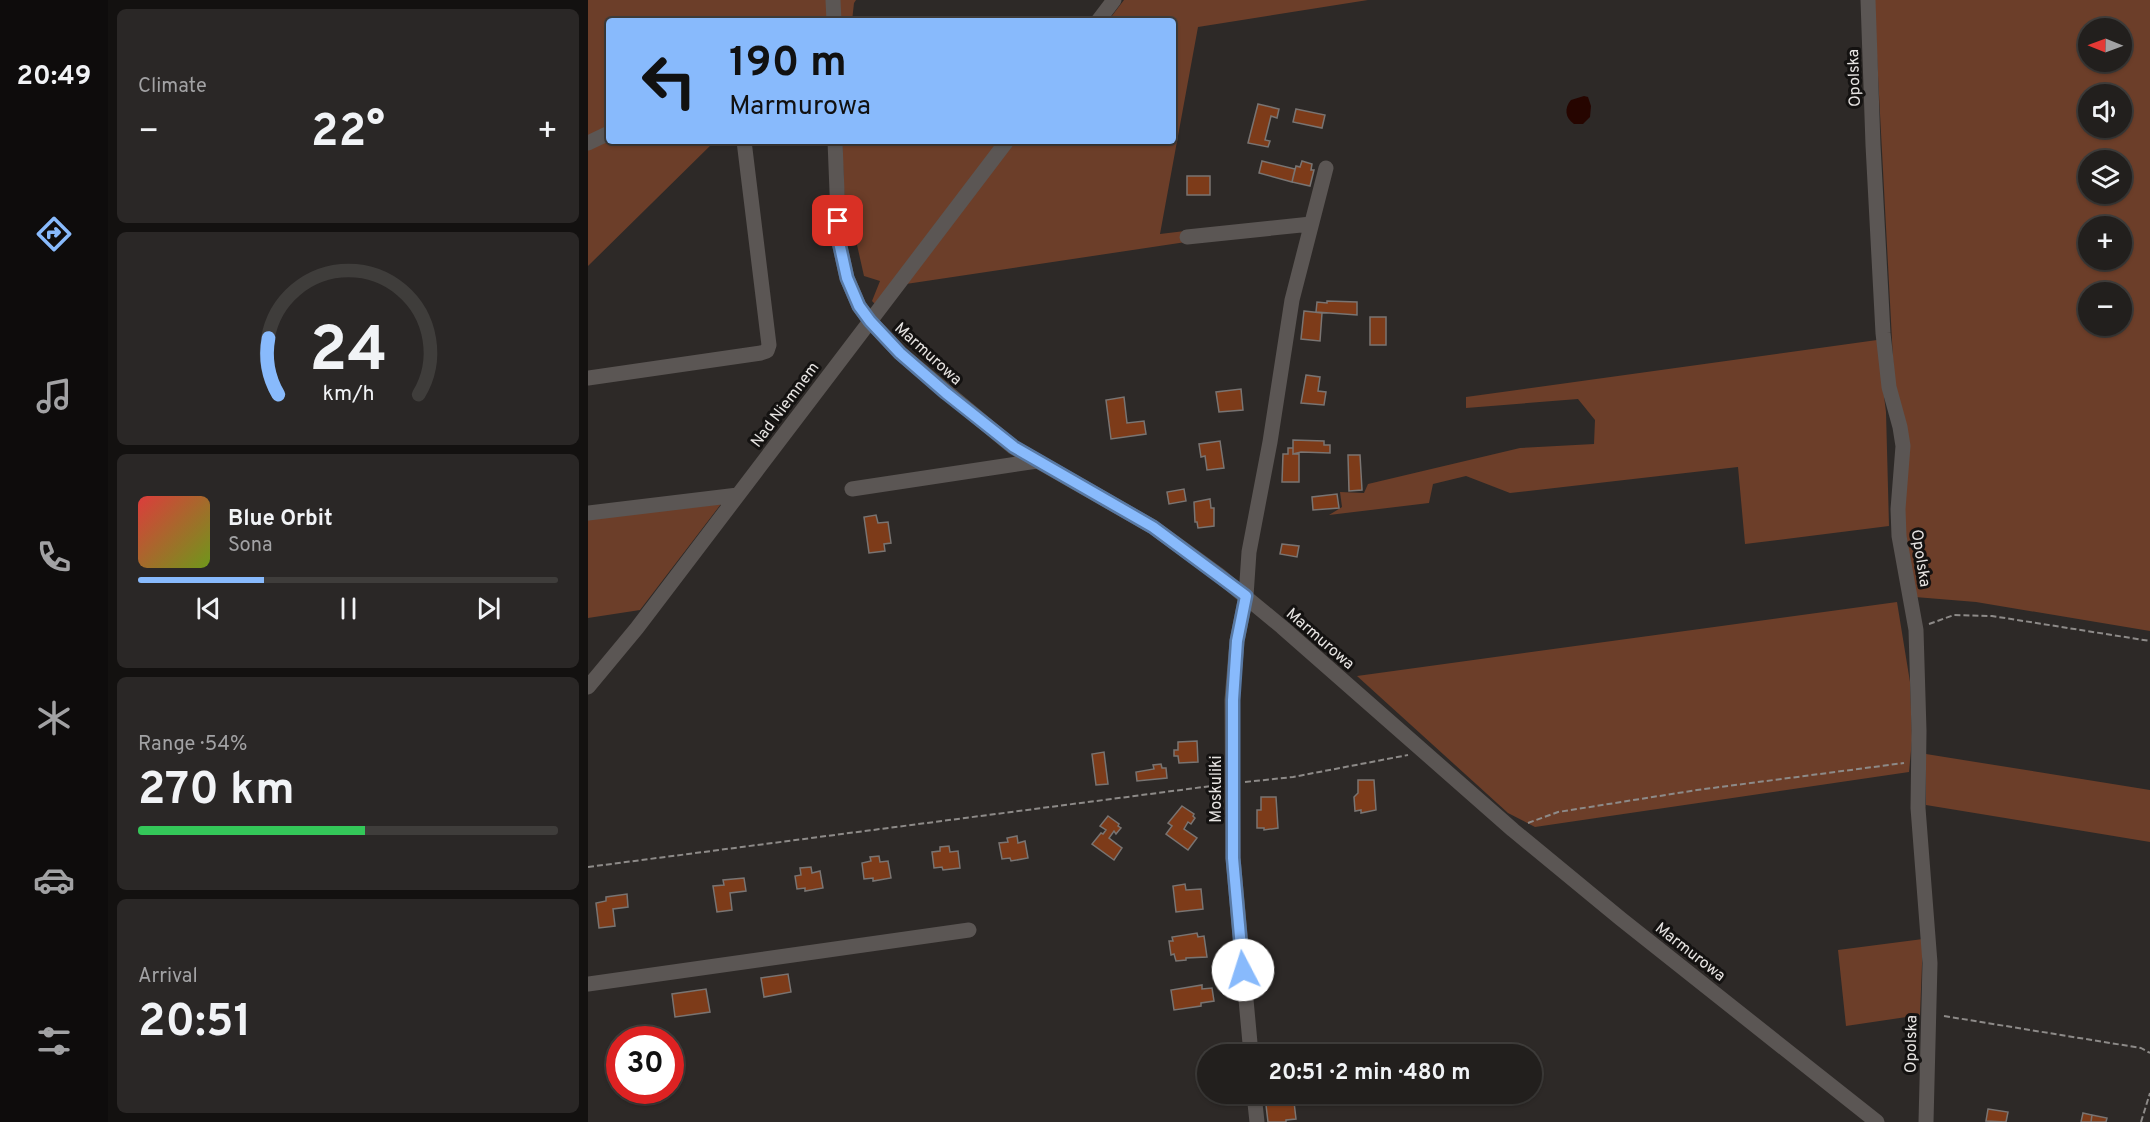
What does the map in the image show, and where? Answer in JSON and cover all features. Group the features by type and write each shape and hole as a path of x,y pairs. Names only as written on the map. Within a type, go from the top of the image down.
{"street":[{"path":"833,0 834,18"},
{"path":"1100,18 1114,0"},
{"name":"Opolska","path":"1868,0 1883,333 1889,387 1903,446 1898,509 1899,536 1916,630 1918,808 1930,963 1926,1122"},
{"path":"588,143 606,134"},
{"path":"588,378 767,351 744,144"},
{"name":"Marmurowa","path":"835,144 839,242 847,278 859,306 900,353 1014,447 1153,527 1246,596 1513,830 1877,1122"},
{"name":"Nad Niemnem","path":"588,687 637,628 1005,144"},
{"name":"Moskuliki","path":"1250,1044 1233,858 1233,700 1237,641 1246,596 1249,552 1270,441 1292,300 1326,168"},
{"path":"1187,237 1311,224"},
{"path":"852,489 1037,461"},
{"path":"588,513 738,495"},
{"path":"588,984 969,930"},
{"path":"1255,1104 1257,1122"}],"path":[{"path":"1916,630 1954,615 1992,616 2150,641"},
{"path":"588,867 1293,777 1424,752"},
{"path":"1513,830 1558,812 1697,790 1919,761"},
{"path":"1929,1014 2141,1048 2150,1053"},
{"path":"2141,1122 2150,1093"}],"shaded area":[{"path":"588,0 856,0 852,18 606,18 606,144 712,144 588,266"},
{"path":"1124,0 1368,0 1198,27 1160,234 1185,231 1186,242 906,284 1011,144 1176,144 1176,18 1110,18"},
{"path":"1874,0 2150,0 2150,631 1976,602 1915,597 1906,536 1894,378"},
{"path":"1588,97 1591,106 1590,117 1583,124 1574,124 1567,116 1567,106 1571,100"},
{"path":"842,144 998,144 875,304 872,301 880,281 864,276 855,236 846,235"},
{"path":"1877,340 1886,412 1889,526 1745,544 1738,467 1510,493 1466,476 1433,484 1429,503 1329,515 1342,507 1340,492 1364,493 1368,484 1520,448 1594,444 1595,420 1578,399 1466,408 1466,397"},
{"path":"721,504 640,610 588,618 588,519"},
{"path":"1897,602 1910,682 1912,740 1909,772 1535,827 1508,813 1357,676"},
{"path":"1926,754 2150,790 2150,842 1926,805"},
{"path":"1923,939 1920,1015 1846,1026 1838,950"}],"building":[{"path":"1258,104 1279,109 1277,118 1271,116 1265,140 1270,141 1268,147 1248,143"},
{"path":"1296,109 1325,115 1322,128 1293,122"},
{"path":"1262,161 1295,169 1292,182 1259,173"},
{"path":"1302,161 1312,164 1311,170 1314,170 1310,186 1292,182 1296,166 1300,167"},
{"path":"1187,176 1210,176 1210,195 1187,195"},
{"path":"1327,301 1357,302 1357,315 1316,312 1317,302 1327,303"},
{"path":"1304,311 1322,313 1320,341 1301,339"},
{"path":"1370,317 1386,317 1386,345 1370,345"},
{"path":"1306,375 1320,377 1318,391 1326,392 1324,405 1301,403"},
{"path":"1241,389 1243,410 1219,412 1216,392"},
{"path":"1124,397 1127,423 1144,421 1146,434 1111,439 1106,400"},
{"path":"1293,440 1324,441 1324,445 1330,445 1330,453 1293,454"},
{"path":"1220,441 1224,468 1207,470 1205,456 1201,457 1199,444"},
{"path":"1288,448 1293,448 1293,454 1299,454 1299,482 1282,482 1283,454 1288,454"},
{"path":"1348,455 1360,455 1362,490 1349,491"},
{"path":"1184,489 1186,501 1169,504 1167,492"},
{"path":"1337,494 1339,508 1313,510 1312,497"},
{"path":"1210,499 1211,508 1214,508 1214,526 1198,528 1195,522 1194,502"},
{"path":"876,515 878,523 888,522 891,543 884,544 885,551 869,553 864,517"},
{"path":"1282,544 1299,546 1297,557 1280,554"},
{"path":"1197,741 1198,762 1179,763 1178,756 1174,756 1174,750 1178,750 1178,742"},
{"path":"1104,752 1108,784 1096,785 1092,754"},
{"path":"1161,764 1162,768 1166,768 1167,778 1137,781 1136,772 1154,769 1153,765"},
{"path":"1358,780 1374,780 1376,810 1361,813 1361,810 1355,811 1354,797 1358,793"},
{"path":"1261,797 1276,797 1278,828 1264,830 1264,828 1257,828 1257,810 1261,810"},
{"path":"1182,806 1194,814 1195,818 1191,824 1188,822 1184,829 1197,838 1188,850 1166,834 1172,826 1168,823"},
{"path":"1108,816 1121,828 1116,834 1114,831 1109,838 1122,848 1114,860 1092,844 1106,830 1100,826"},
{"path":"1017,836 1018,843 1025,841 1028,858 1011,861 1010,858 1002,859 999,843 1008,842 1007,838"},
{"path":"949,846 950,852 958,851 960,868 943,870 942,867 934,868 932,852 940,851 940,847"},
{"path":"879,856 880,862 888,861 891,878 873,881 873,878 864,879 862,863 871,861 870,857"},
{"path":"811,867 812,873 820,871 823,888 805,891 805,888 797,889 795,876 801,875 800,868"},
{"path":"744,878 746,891 730,893 732,910 717,912 713,886 724,885 723,880"},
{"path":"1185,884 1186,890 1201,889 1203,909 1176,912 1173,886"},
{"path":"627,894 628,907 613,909 615,926 599,928 596,903 606,901 606,897"},
{"path":"1197,933 1198,937 1204,936 1207,957 1176,961 1174,954 1171,955 1169,941 1173,941 1172,937"},
{"path":"788,974 791,992 764,997 761,978"},
{"path":"1202,985 1202,989 1212,988 1214,1001 1201,1003 1201,1006 1174,1010 1171,990"},
{"path":"706,989 710,1012 675,1017 672,994"},
{"path":"1294,1104 1296,1119 1286,1120 1286,1122 1268,1122 1266,1105"},
{"path":"1988,1109 2008,1112 2006,1122 1986,1121"},
{"path":"2083,1113 2092,1115 2091,1122 2081,1122"},
{"path":"2092,1115 2107,1118 2106,1122 2091,1122"}],"route":[{"path":"838,221 839,242 847,278 859,306 900,353 1014,447 1153,527 1246,596 1237,641 1233,700 1232,818 1233,858 1243,970"}]}
